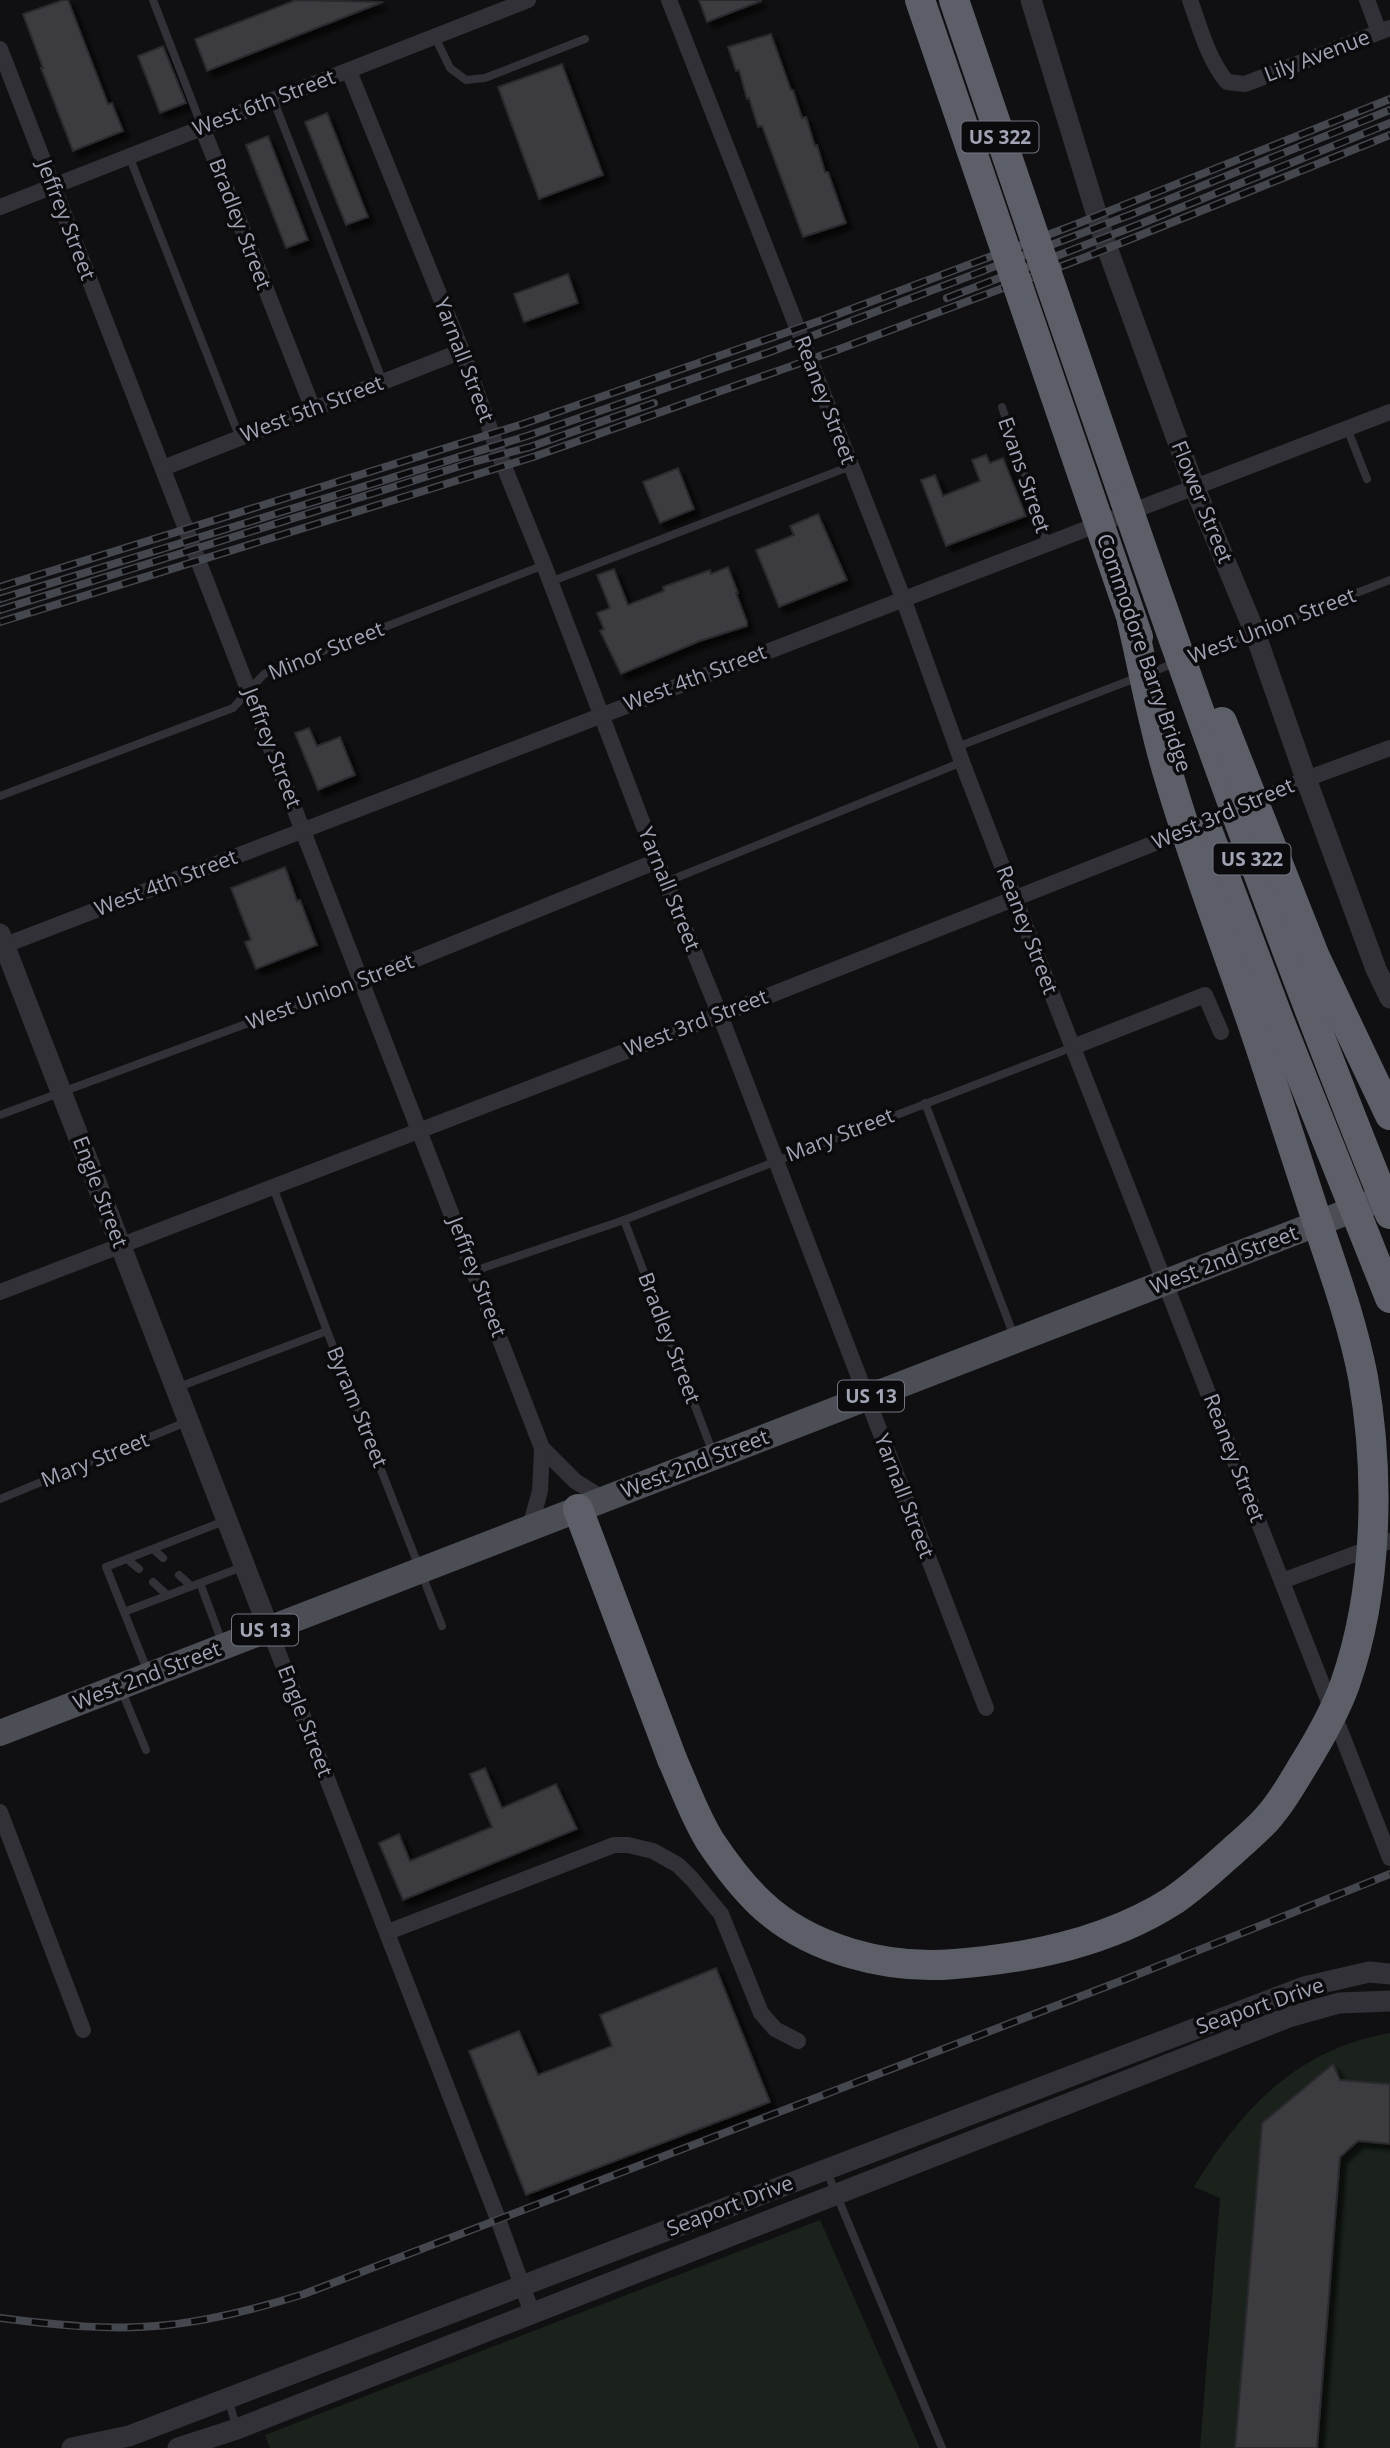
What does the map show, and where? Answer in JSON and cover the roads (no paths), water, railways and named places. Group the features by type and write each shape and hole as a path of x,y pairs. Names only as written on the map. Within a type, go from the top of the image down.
{"highway":[{"path":"905,0 1007,255"},
{"name":"Commodore Barry Bridge","path":"919,0 1192,790 1279,1020 1390,1298"},
{"name":"Commodore Barry Bridge","path":"954,0 1216,762 1390,1214"},
{"path":"973,0 1047,274"},
{"path":"1125,500 1194,650 1315,957 1390,1115"},
{"path":"591,1504 672,1759 699,1822 717,1851 762,1906 800,1932 838,1948 889,1963 937,1966 1032,1956 1127,1926 1174,1899 1212,1870 1273,1812 1321,1736 1345,1684 1369,1577 1371,1432 1362,1374 1344,1302 1168,775 1132,621"}],"main road":[{"name":"West 2nd Street","path":"0,1733 1390,1195"}],"street":[{"name":"West 6th Street","path":"0,207 435,37 496,6 528,0"},
{"name":"Reaney Street","path":"669,0 903,598 959,755 1014,897 1390,1858"},
{"name":"Flower Street","path":"1031,0 1105,242 1194,486 1255,632 1306,779 1383,966 1390,998"},
{"name":"Lily Avenue","path":"1190,0 1219,72 1227,82 1244,84 1385,29"},
{"path":"1367,0 1385,29"},
{"name":"Jeffrey Street","path":"0,49 542,1448"},
{"name":"Yarnall Street","path":"349,71 462,351 499,454 657,861 720,1015 986,1708"},
{"name":"Bradley Street","path":"202,127 313,409"},
{"name":"West 5th Street","path":"163,468 462,351"},
{"name":"West 4th Street","path":"1,942 303,830 1390,412"},
{"name":"West 3rd Street","path":"0,1292 720,1015 1246,807 1306,779 1390,748"},
{"name":"West Union Street","path":"362,981 657,861"},
{"name":"Engle Street","path":"1,942 62,1092 388,1932 532,2313"},
{"name":"Mary Street","path":"1073,1046 1205,995 1221,1032"},
{"path":"542,1448 575,1481 591,1504"},
{"path":"530,1527 540,1491 542,1448"},
{"path":"1282,1581 1390,1541"},
{"path":"0,1812 83,2030"},
{"path":"388,1932 614,1845 628,1844 653,1851 678,1865 692,1880 721,1914 761,2013 775,2029 798,2041"},
{"name":"Seaport Drive","path":"178,2448 237,2429 532,2313 666,2245 826,2169 1304,1987 1368,1972 1390,1974"},
{"name":"Seaport Drive","path":"72,2448 129,2436 522,2286 835,2195 1289,2017 1339,2003 1390,2001"}],"lane":[{"name":"Bradley Street","path":"153,0 202,127"},
{"path":"435,37 450,68 466,80 485,78 585,39"},
{"path":"273,99 383,382"},
{"path":"129,156 240,438"},
{"name":"Evans Street","path":"1002,407 1047,544"},
{"path":"1347,428 1367,478"},
{"path":"550,582 851,466"},
{"name":"Minor Street","path":"0,796 233,708 264,674 544,565"},
{"name":"West Union Street","path":"666,883 959,755 1255,632 1390,580"},
{"name":"West Union Street","path":"0,1115 362,981"},
{"name":"Mary Street","path":"474,1271 624,1220 1073,1046"},
{"path":"925,1103 1016,1340"},
{"name":"Byram Street","path":"273,1187 442,1626"},
{"name":"Bradley Street","path":"624,1220 714,1456"},
{"path":"176,1388 327,1331"},
{"name":"Mary Street","path":"0,1499 189,1421"},
{"path":"149,1675 106,1567 227,1520"},
{"path":"153,1549 163,1558"},
{"path":"127,1559 139,1569"},
{"path":"124,1612 245,1566"},
{"path":"179,1575 195,1584 223,1646"},
{"path":"153,1582 167,1595"},
{"path":"120,1686 146,1750"},
{"path":"1122,2056 1131,2079"},
{"path":"826,2169 942,2448"},
{"path":"228,2398 237,2429"}],"railway":[{"path":"0,587 523,424 825,319 1074,225 1390,99"},
{"path":"0,599 527,436 770,352 1135,213 1390,110"},
{"path":"947,298 1390,123"},
{"path":"0,622 533,457 837,350 1086,257 1390,135"},
{"path":"0,610 473,462 530,447 654,403"},
{"path":"0,2318 84,2326 146,2327 219,2317 304,2294 1126,1979 1390,1874"}]}
